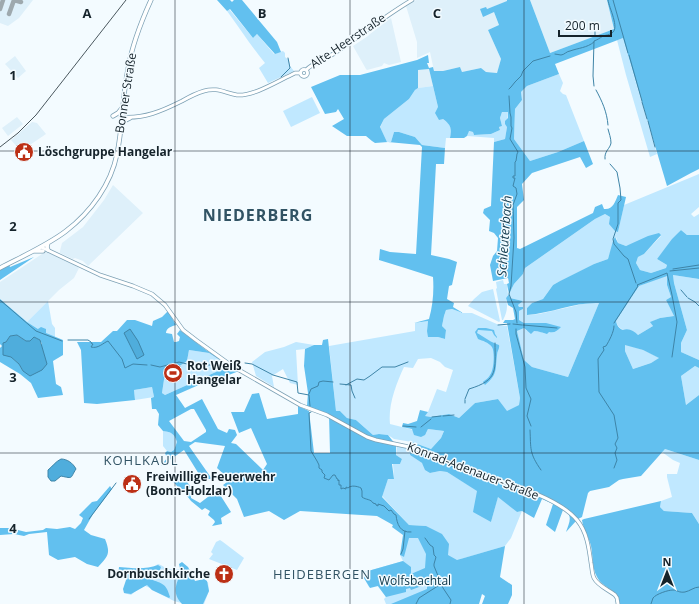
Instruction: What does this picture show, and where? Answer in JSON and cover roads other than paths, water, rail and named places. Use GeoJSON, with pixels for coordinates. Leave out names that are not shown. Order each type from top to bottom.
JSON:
{"type":"FeatureCollection","features":[{"type":"Feature","properties":{"kind":"main road","name":"Bonner Straße"},"geometry":{"type":"LineString","coordinates":[[0,268],[48,243],[65,232],[78,221],[94,203],[104,186],[113,164],[119,141],[128,68],[144,16],[151,0]]}},
{"type":"Feature","properties":{"kind":"main road"},"geometry":{"type":"LineString","coordinates":[[113,116],[118,113],[122,107]]}},
{"type":"Feature","properties":{"kind":"main road"},"geometry":{"type":"LineString","coordinates":[[120,128],[124,121],[130,118]]}},
{"type":"Feature","properties":{"kind":"main road"},"geometry":{"type":"LineString","coordinates":[[48,243],[48,250]]}},
{"type":"Feature","properties":{"kind":"main road"},"geometry":{"type":"LineString","coordinates":[[33,251],[43,251]]}},
{"type":"Feature","properties":{"kind":"street","name":"Alte Heerstraße"},"geometry":{"type":"LineString","coordinates":[[121,117],[143,117],[156,113],[205,91],[217,90],[237,95],[251,94],[291,75],[300,73],[302,76],[305,76],[307,73],[306,70],[310,66],[334,53],[398,8],[412,0]]}},
{"type":"Feature","properties":{"kind":"street","name":"Konrad-Adenauer-Straße"},"geometry":{"type":"LineString","coordinates":[[40,247],[100,275],[152,294],[171,312],[180,327],[218,357],[300,405],[327,415],[368,437],[414,448],[473,472],[516,486],[566,510],[578,521],[583,530],[587,541],[594,578],[598,583],[615,595],[618,603]]}},
{"type":"Feature","properties":{"kind":"street"},"geometry":{"type":"LineString","coordinates":[[40,247],[43,251]]}},
{"type":"Feature","properties":{"kind":"street","name":"Konrad-Adenauer-Straße"},"geometry":{"type":"LineString","coordinates":[[43,251],[56,254]]}},
{"type":"Feature","properties":{"kind":"waterway"},"geometry":{"type":"LineString","coordinates":[[594,86],[594,41],[603,36],[609,35],[615,27],[615,22],[608,0]]}},
{"type":"Feature","properties":{"kind":"waterway"},"geometry":{"type":"LineString","coordinates":[[613,0],[628,53]]}},
{"type":"Feature","properties":{"kind":"waterway"},"geometry":{"type":"LineString","coordinates":[[595,26],[595,36]]}},
{"type":"Feature","properties":{"kind":"waterway","name":"Schleuterbach"},"geometry":{"type":"LineString","coordinates":[[555,54],[562,55],[569,51],[588,46],[594,42]]}},
{"type":"Feature","properties":{"kind":"waterway"},"geometry":{"type":"LineString","coordinates":[[629,55],[642,101]]}},
{"type":"Feature","properties":{"kind":"waterway","name":"Schleuterbach"},"geometry":{"type":"LineString","coordinates":[[509,89],[533,61],[550,56]]}},
{"type":"Feature","properties":{"kind":"waterway"},"geometry":{"type":"LineString","coordinates":[[281,77],[290,68],[288,58]]}},
{"type":"Feature","properties":{"kind":"waterway"},"geometry":{"type":"LineString","coordinates":[[596,90],[604,107],[608,125]]}},
{"type":"Feature","properties":{"kind":"waterway","name":"Schleuterbach"},"geometry":{"type":"LineString","coordinates":[[509,96],[512,128],[510,139],[518,152],[515,162],[515,176],[513,176],[513,178],[515,178],[513,186],[516,188],[517,194],[513,205],[514,238],[511,286],[509,294],[516,312],[517,323]]}},
{"type":"Feature","properties":{"kind":"waterway"},"geometry":{"type":"LineString","coordinates":[[642,102],[647,119]]}},
{"type":"Feature","properties":{"kind":"waterway"},"geometry":{"type":"LineString","coordinates":[[648,121],[655,147]]}},
{"type":"Feature","properties":{"kind":"waterway"},"geometry":{"type":"LineString","coordinates":[[605,159],[605,154],[611,143],[608,129]]}},
{"type":"Feature","properties":{"kind":"waterway"},"geometry":{"type":"LineString","coordinates":[[610,164],[617,172],[621,200],[618,203],[618,224],[613,239],[614,244],[628,259],[636,283]]}},
{"type":"Feature","properties":{"kind":"waterway"},"geometry":{"type":"LineString","coordinates":[[673,269],[699,265]]}},
{"type":"Feature","properties":{"kind":"waterway"},"geometry":{"type":"LineString","coordinates":[[670,271],[699,268]]}},
{"type":"Feature","properties":{"kind":"waterway"},"geometry":{"type":"LineString","coordinates":[[614,323],[638,286],[637,285],[667,273],[677,322],[672,357]]}},
{"type":"Feature","properties":{"kind":"waterway"},"geometry":{"type":"LineString","coordinates":[[681,290],[687,297]]}},
{"type":"Feature","properties":{"kind":"waterway"},"geometry":{"type":"LineString","coordinates":[[688,298],[699,306]]}},
{"type":"Feature","properties":{"kind":"waterway"},"geometry":{"type":"LineString","coordinates":[[0,300],[36,331],[62,341]]}},
{"type":"Feature","properties":{"kind":"waterway"},"geometry":{"type":"LineString","coordinates":[[498,325],[510,324]]}},
{"type":"Feature","properties":{"kind":"waterway","name":"Schleuterbach"},"geometry":{"type":"LineString","coordinates":[[513,324],[522,325]]}},
{"type":"Feature","properties":{"kind":"waterway"},"geometry":{"type":"LineString","coordinates":[[523,325],[557,328]]}},
{"type":"Feature","properties":{"kind":"waterway"},"geometry":{"type":"LineString","coordinates":[[614,326],[610,339],[606,346],[603,347],[604,350],[598,359],[599,392],[614,415],[618,438],[615,444],[617,448],[615,453],[617,460],[614,468]]}},
{"type":"Feature","properties":{"kind":"waterway","name":"Schleuterbach"},"geometry":{"type":"LineString","coordinates":[[516,329],[525,367],[526,388],[531,399],[527,416],[531,426]]}},
{"type":"Feature","properties":{"kind":"waterway"},"geometry":{"type":"LineString","coordinates":[[68,340],[88,340],[93,344],[91,347],[98,347],[108,341],[122,359],[125,368],[133,364],[147,365]]}},
{"type":"Feature","properties":{"kind":"waterway"},"geometry":{"type":"LineString","coordinates":[[465,399],[469,389],[486,382],[493,373],[495,367],[495,343]]}},
{"type":"Feature","properties":{"kind":"waterway"},"geometry":{"type":"LineString","coordinates":[[151,365],[160,367],[179,362],[191,365],[222,365]]}},
{"type":"Feature","properties":{"kind":"waterway"},"geometry":{"type":"LineString","coordinates":[[346,385],[357,379],[364,380],[382,367],[395,367],[408,362]]}},
{"type":"Feature","properties":{"kind":"waterway"},"geometry":{"type":"LineString","coordinates":[[245,363],[252,364],[273,375],[297,382],[298,393],[309,395],[310,406]]}},
{"type":"Feature","properties":{"kind":"waterway"},"geometry":{"type":"LineString","coordinates":[[309,394],[311,389],[318,386],[319,382],[333,382]]}},
{"type":"Feature","properties":{"kind":"waterway"},"geometry":{"type":"LineString","coordinates":[[340,384],[351,385],[355,398]]}},
{"type":"Feature","properties":{"kind":"waterway"},"geometry":{"type":"LineString","coordinates":[[311,412],[309,413],[311,451],[319,465],[319,468],[325,475],[324,478],[329,480],[333,475],[335,475],[338,481],[339,480],[341,489],[346,489],[346,487],[348,488],[352,486],[361,488],[362,497],[378,506],[378,504],[384,506],[389,511],[391,510],[396,515],[398,525],[404,531],[411,532]]}},
{"type":"Feature","properties":{"kind":"waterway"},"geometry":{"type":"LineString","coordinates":[[443,416],[454,415]]}},
{"type":"Feature","properties":{"kind":"waterway"},"geometry":{"type":"LineString","coordinates":[[432,417],[441,416]]}},
{"type":"Feature","properties":{"kind":"waterway"},"geometry":{"type":"LineString","coordinates":[[421,427],[431,419]]}},
{"type":"Feature","properties":{"kind":"waterway"},"geometry":{"type":"LineString","coordinates":[[403,426],[416,427]]}},
{"type":"Feature","properties":{"kind":"waterway","name":"Schleuterbach"},"geometry":{"type":"LineString","coordinates":[[530,430],[533,455],[541,470]]}},
{"type":"Feature","properties":{"kind":"waterway"},"geometry":{"type":"LineString","coordinates":[[89,519],[116,483]]}},
{"type":"Feature","properties":{"kind":"waterway"},"geometry":{"type":"LineString","coordinates":[[401,554],[405,531]]}},
{"type":"Feature","properties":{"kind":"waterway"},"geometry":{"type":"LineString","coordinates":[[425,538],[433,547],[434,555],[436,557],[434,566],[443,588],[451,600],[450,604]]}},
{"type":"Feature","properties":{"kind":"waterway"},"geometry":{"type":"LineString","coordinates":[[416,604],[419,598],[441,584]]}},
{"type":"Feature","properties":{"kind":"waterway"},"geometry":{"type":"LineString","coordinates":[[651,604],[653,598],[662,592],[673,590],[685,592],[699,587]]}},
{"type":"Feature","properties":{"kind":"tram line"},"geometry":{"type":"LineString","coordinates":[[0,147],[18,133],[36,115],[126,0]]}},
{"type":"Feature","properties":{"kind":"place","name":"Löschgruppe Hangelar"},"geometry":{"type":"Point","coordinates":[24,152]}},
{"type":"Feature","properties":{"kind":"place","name":"Rot Weiß Hangelar"},"geometry":{"type":"Point","coordinates":[173,373]}},
{"type":"Feature","properties":{"kind":"place","name":"Freiwillige Feuerwehr (Bonn-Holzlar)"},"geometry":{"type":"Point","coordinates":[132,484]}},
{"type":"Feature","properties":{"kind":"place","name":"Dornbuschkirche"},"geometry":{"type":"Point","coordinates":[224,574]}},
{"type":"Feature","properties":{"kind":"district","name":"NIEDERBERG"},"geometry":{"type":"Point","coordinates":[258,215]}},
{"type":"Feature","properties":{"kind":"district","name":"KOHLKAUL"},"geometry":{"type":"Point","coordinates":[141,460]}},
{"type":"Feature","properties":{"kind":"district","name":"HEIDEBERGEN"},"geometry":{"type":"Point","coordinates":[322,574]}},
{"type":"Feature","properties":{"kind":"park label","name":"Wolfsbachtal"},"geometry":{"type":"Point","coordinates":[415,581]}}]}
